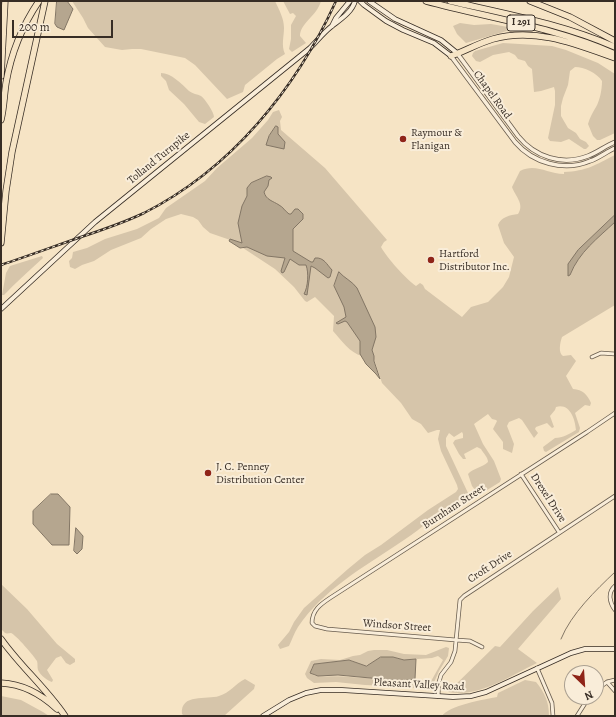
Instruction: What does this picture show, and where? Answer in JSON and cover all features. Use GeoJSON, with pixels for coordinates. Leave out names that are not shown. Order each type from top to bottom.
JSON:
{"type":"FeatureCollection","features":[{"type":"Feature","properties":{"kind":"highway"},"geometry":{"type":"LineString","coordinates":[[1,76],[5,1]]}},
{"type":"Feature","properties":{"kind":"highway"},"geometry":{"type":"LineString","coordinates":[[1,120],[10,66],[19,37],[25,24],[40,1]]}},
{"type":"Feature","properties":{"kind":"highway"},"geometry":{"type":"LineString","coordinates":[[1,243],[10,160],[45,1]]}},
{"type":"Feature","properties":{"kind":"highway","name":"I 291"},"geometry":{"type":"LineString","coordinates":[[426,1],[547,30],[583,41],[615,54]]}},
{"type":"Feature","properties":{"kind":"highway","name":"I 291"},"geometry":{"type":"LineString","coordinates":[[450,1],[550,24],[588,36],[615,47]]}},
{"type":"Feature","properties":{"kind":"highway"},"geometry":{"type":"LineString","coordinates":[[530,1],[570,17],[615,42]]}},
{"type":"Feature","properties":{"kind":"highway"},"geometry":{"type":"LineString","coordinates":[[451,56],[494,39],[509,35],[527,35],[559,40],[615,58]]}},
{"type":"Feature","properties":{"kind":"highway"},"geometry":{"type":"LineString","coordinates":[[1,639],[19,662],[56,702],[65,716]]}},
{"type":"Feature","properties":{"kind":"highway"},"geometry":{"type":"LineString","coordinates":[[1,683],[20,686],[33,691],[65,716]]}},
{"type":"Feature","properties":{"kind":"main road","name":"Tolland Turnpike"},"geometry":{"type":"LineString","coordinates":[[332,26],[336,18],[350,1]]}},
{"type":"Feature","properties":{"kind":"main road","name":"Tolland Turnpike"},"geometry":{"type":"LineString","coordinates":[[2,308],[100,219],[301,55],[332,26],[340,21],[353,6],[355,1]]}},
{"type":"Feature","properties":{"kind":"main road","name":"Chapel Road"},"geometry":{"type":"LineString","coordinates":[[360,1],[386,21],[434,43],[451,56]]}},
{"type":"Feature","properties":{"kind":"main road","name":"Chapel Road"},"geometry":{"type":"LineString","coordinates":[[369,1],[390,16],[441,40],[457,54]]}},
{"type":"Feature","properties":{"kind":"main road","name":"Pleasant Valley Road"},"geometry":{"type":"LineString","coordinates":[[265,715],[292,698],[321,690],[459,697],[481,694],[565,655],[578,651],[615,649]]}},
{"type":"Feature","properties":{"kind":"street"},"geometry":{"type":"LineString","coordinates":[[386,21],[390,16]]}},
{"type":"Feature","properties":{"kind":"street","name":"Chapel Road"},"geometry":{"type":"LineString","coordinates":[[457,54],[518,136],[527,146],[538,153],[551,158],[572,160],[588,156],[615,142]]}},
{"type":"Feature","properties":{"kind":"street","name":"Chapel Road"},"geometry":{"type":"LineString","coordinates":[[451,56],[513,140],[524,152],[536,159],[548,164],[562,166],[586,163],[615,148]]}},
{"type":"Feature","properties":{"kind":"street"},"geometry":{"type":"LineString","coordinates":[[487,104],[492,101]]}},
{"type":"Feature","properties":{"kind":"street"},"geometry":{"type":"LineString","coordinates":[[513,140],[518,136]]}},
{"type":"Feature","properties":{"kind":"street"},"geometry":{"type":"LineString","coordinates":[[592,357],[601,353],[615,354]]}},
{"type":"Feature","properties":{"kind":"street","name":"Burnham Street"},"geometry":{"type":"LineString","coordinates":[[312,623],[314,613],[318,607],[330,598],[615,413]]}},
{"type":"Feature","properties":{"kind":"street","name":"Drexel Drive"},"geometry":{"type":"LineString","coordinates":[[521,474],[559,532]]}},
{"type":"Feature","properties":{"kind":"street","name":"Croft Drive"},"geometry":{"type":"LineString","coordinates":[[438,696],[441,675],[454,657],[460,600],[559,532],[615,496]]}},
{"type":"Feature","properties":{"kind":"street"},"geometry":{"type":"LineString","coordinates":[[615,586],[612,588],[610,598],[615,610]]}},
{"type":"Feature","properties":{"kind":"street","name":"Windsor Street"},"geometry":{"type":"LineString","coordinates":[[312,623],[315,626],[327,629],[470,641],[482,647]]}},
{"type":"Feature","properties":{"kind":"street"},"geometry":{"type":"LineString","coordinates":[[537,668],[552,703],[553,716]]}},
{"type":"Feature","properties":{"kind":"street"},"geometry":{"type":"LineString","coordinates":[[604,684],[615,680]]}},
{"type":"Feature","properties":{"kind":"street"},"geometry":{"type":"LineString","coordinates":[[607,682],[615,691]]}},
{"type":"Feature","properties":{"kind":"street"},"geometry":{"type":"LineString","coordinates":[[577,716],[584,705]]}},
{"type":"Feature","properties":{"kind":"shaded area"},"geometry":{"type":"Polygon","coordinates":[[[57,1],[67,1],[73,9],[64,30],[57,27],[55,24],[57,1]]]}},
{"type":"Feature","properties":{"kind":"shaded area"},"geometry":{"type":"Polygon","coordinates":[[[72,1],[275,1],[283,21],[283,44],[285,54],[245,85],[243,92],[227,99],[195,65],[185,58],[141,49],[122,50],[105,47],[88,28],[72,1]]]}},
{"type":"Feature","properties":{"kind":"shaded area"},"geometry":{"type":"Polygon","coordinates":[[[283,1],[321,1],[316,11],[301,31],[300,36],[306,43],[292,52],[289,49],[291,25],[296,16],[293,13],[290,14],[283,1]]]}},
{"type":"Feature","properties":{"kind":"shaded area"},"geometry":{"type":"Polygon","coordinates":[[[460,23],[474,25],[491,24],[508,27],[510,30],[466,43],[457,34],[453,26],[460,23]]]}},
{"type":"Feature","properties":{"kind":"shaded area"},"geometry":{"type":"Polygon","coordinates":[[[503,43],[552,46],[598,63],[615,74],[615,133],[600,140],[597,140],[593,136],[588,124],[599,101],[602,81],[597,75],[590,71],[575,67],[570,71],[568,85],[561,106],[561,116],[568,128],[576,133],[580,139],[586,142],[589,146],[584,149],[569,139],[561,142],[550,141],[548,138],[555,105],[554,87],[534,92],[532,69],[525,61],[518,59],[515,55],[509,52],[493,55],[480,62],[476,61],[472,56],[475,51],[503,43]]]}},
{"type":"Feature","properties":{"kind":"shaded area"},"geometry":{"type":"Polygon","coordinates":[[[161,73],[169,75],[180,82],[192,93],[201,96],[213,112],[214,117],[205,124],[199,122],[184,104],[169,90],[166,81],[161,76],[161,73]]]}},
{"type":"Feature","properties":{"kind":"shaded area"},"geometry":{"type":"Polygon","coordinates":[[[279,110],[282,117],[280,121],[281,130],[325,168],[387,240],[381,247],[397,268],[416,286],[420,283],[423,285],[425,289],[462,317],[471,307],[488,302],[503,287],[509,277],[514,257],[504,243],[498,225],[504,218],[518,214],[520,210],[519,200],[512,187],[520,171],[536,168],[558,174],[564,174],[564,172],[591,167],[615,155],[615,305],[562,337],[560,345],[561,355],[571,355],[576,361],[566,376],[573,389],[584,393],[591,403],[590,406],[585,405],[575,413],[580,428],[579,432],[546,452],[544,451],[543,447],[555,438],[563,437],[576,430],[571,413],[565,407],[556,407],[550,416],[554,427],[552,428],[547,423],[536,427],[535,429],[538,433],[534,438],[519,418],[509,422],[507,426],[514,444],[512,453],[503,449],[503,442],[493,429],[497,421],[492,419],[488,414],[474,424],[483,444],[494,461],[501,479],[500,482],[479,495],[472,486],[468,474],[472,470],[486,464],[488,462],[487,458],[481,449],[477,447],[464,454],[466,459],[463,459],[453,443],[455,440],[463,438],[462,432],[454,437],[449,433],[446,438],[446,446],[471,497],[470,499],[445,509],[411,535],[357,571],[331,591],[308,614],[297,629],[289,646],[280,649],[278,645],[289,632],[304,608],[365,555],[456,492],[458,489],[457,485],[441,451],[438,439],[440,430],[428,433],[421,424],[412,419],[401,403],[382,383],[374,359],[360,343],[362,356],[346,346],[333,331],[334,316],[315,297],[307,302],[305,301],[294,287],[275,269],[236,242],[210,233],[198,220],[193,217],[181,214],[166,219],[141,238],[111,250],[94,261],[75,269],[70,267],[69,261],[72,258],[73,252],[87,248],[105,239],[137,229],[159,218],[166,208],[205,181],[217,168],[252,138],[273,112],[279,110]]]}},
{"type":"Feature","properties":{"kind":"shaded area"},"geometry":{"type":"Polygon","coordinates":[[[276,126],[278,127],[278,134],[285,142],[284,149],[266,145],[269,136],[276,126]]]}},
{"type":"Feature","properties":{"kind":"shaded area"},"geometry":{"type":"Polygon","coordinates":[[[267,176],[272,178],[269,180],[268,186],[264,192],[266,197],[289,214],[291,214],[295,209],[298,209],[303,214],[303,219],[293,229],[293,251],[311,262],[313,262],[315,258],[321,259],[332,270],[330,277],[328,278],[311,266],[307,295],[304,294],[308,280],[306,265],[299,265],[290,259],[284,272],[282,273],[281,271],[285,258],[267,256],[247,247],[240,248],[229,241],[230,239],[242,243],[238,223],[242,206],[247,196],[247,188],[251,183],[267,176]]]}},
{"type":"Feature","properties":{"kind":"shaded area"},"geometry":{"type":"Polygon","coordinates":[[[615,215],[615,222],[584,252],[568,276],[568,264],[578,250],[615,215]]]}},
{"type":"Feature","properties":{"kind":"shaded area"},"geometry":{"type":"Polygon","coordinates":[[[42,256],[43,258],[4,295],[2,295],[6,273],[10,266],[42,256]]]}},
{"type":"Feature","properties":{"kind":"shaded area"},"geometry":{"type":"Polygon","coordinates":[[[339,272],[357,288],[375,327],[376,337],[372,350],[380,379],[366,364],[360,354],[360,341],[347,322],[336,323],[346,317],[344,307],[334,286],[339,272]]]}},
{"type":"Feature","properties":{"kind":"shaded area"},"geometry":{"type":"Polygon","coordinates":[[[51,494],[58,494],[70,507],[69,545],[52,545],[33,524],[33,511],[51,494]]]}},
{"type":"Feature","properties":{"kind":"shaded area"},"geometry":{"type":"Polygon","coordinates":[[[76,528],[83,536],[82,549],[77,554],[74,551],[76,528]]]}},
{"type":"Feature","properties":{"kind":"shaded area"},"geometry":{"type":"Polygon","coordinates":[[[1,584],[27,609],[57,644],[75,659],[75,662],[70,665],[66,663],[61,656],[56,658],[47,670],[53,680],[52,682],[41,674],[38,670],[37,661],[21,641],[11,633],[5,633],[1,629],[1,584]]]}},
{"type":"Feature","properties":{"kind":"shaded area"},"geometry":{"type":"Polygon","coordinates":[[[558,587],[561,599],[518,649],[537,663],[483,689],[460,693],[448,692],[495,646],[500,647],[533,611],[558,587]]]}},
{"type":"Feature","properties":{"kind":"shaded area"},"geometry":{"type":"Polygon","coordinates":[[[446,647],[449,648],[448,656],[432,687],[430,686],[430,683],[443,660],[438,656],[432,658],[404,660],[393,657],[382,657],[365,666],[350,660],[316,664],[311,669],[313,675],[317,676],[344,676],[422,681],[420,687],[416,689],[411,687],[336,682],[314,683],[307,678],[305,674],[311,661],[321,659],[340,660],[374,650],[387,650],[404,654],[426,655],[446,647]]]}},
{"type":"Feature","properties":{"kind":"shaded area"},"geometry":{"type":"Polygon","coordinates":[[[381,657],[393,657],[404,660],[416,659],[415,679],[403,681],[338,675],[318,676],[310,673],[314,664],[349,660],[366,666],[381,657]]]}},
{"type":"Feature","properties":{"kind":"shaded area"},"geometry":{"type":"Polygon","coordinates":[[[245,679],[255,685],[254,689],[224,716],[184,716],[182,714],[185,703],[190,700],[223,695],[245,679]]]}},
{"type":"Feature","properties":{"kind":"shaded area"},"geometry":{"type":"Polygon","coordinates":[[[525,680],[536,682],[542,690],[546,698],[549,716],[442,716],[451,709],[459,706],[497,697],[498,693],[525,680]]]}},
{"type":"Feature","properties":{"kind":"shaded area"},"geometry":{"type":"Polygon","coordinates":[[[1,696],[21,700],[49,716],[1,716],[1,696]]]}},
{"type":"Feature","properties":{"kind":"waterway"},"geometry":{"type":"LineString","coordinates":[[561,639],[577,612],[615,572]]}},
{"type":"Feature","properties":{"kind":"railway"},"geometry":{"type":"LineString","coordinates":[[1,265],[136,217],[176,195],[205,174],[258,124],[281,95],[320,34],[336,1]]}},
{"type":"Feature","properties":{"kind":"place","name":"Raymour & Flanigan"},"geometry":{"type":"Point","coordinates":[403,139]}},
{"type":"Feature","properties":{"kind":"place","name":"Hartford Distributor Inc."},"geometry":{"type":"Point","coordinates":[431,260]}},
{"type":"Feature","properties":{"kind":"place","name":"J. C. Penney Distribution Center"},"geometry":{"type":"Point","coordinates":[208,473]}}]}
